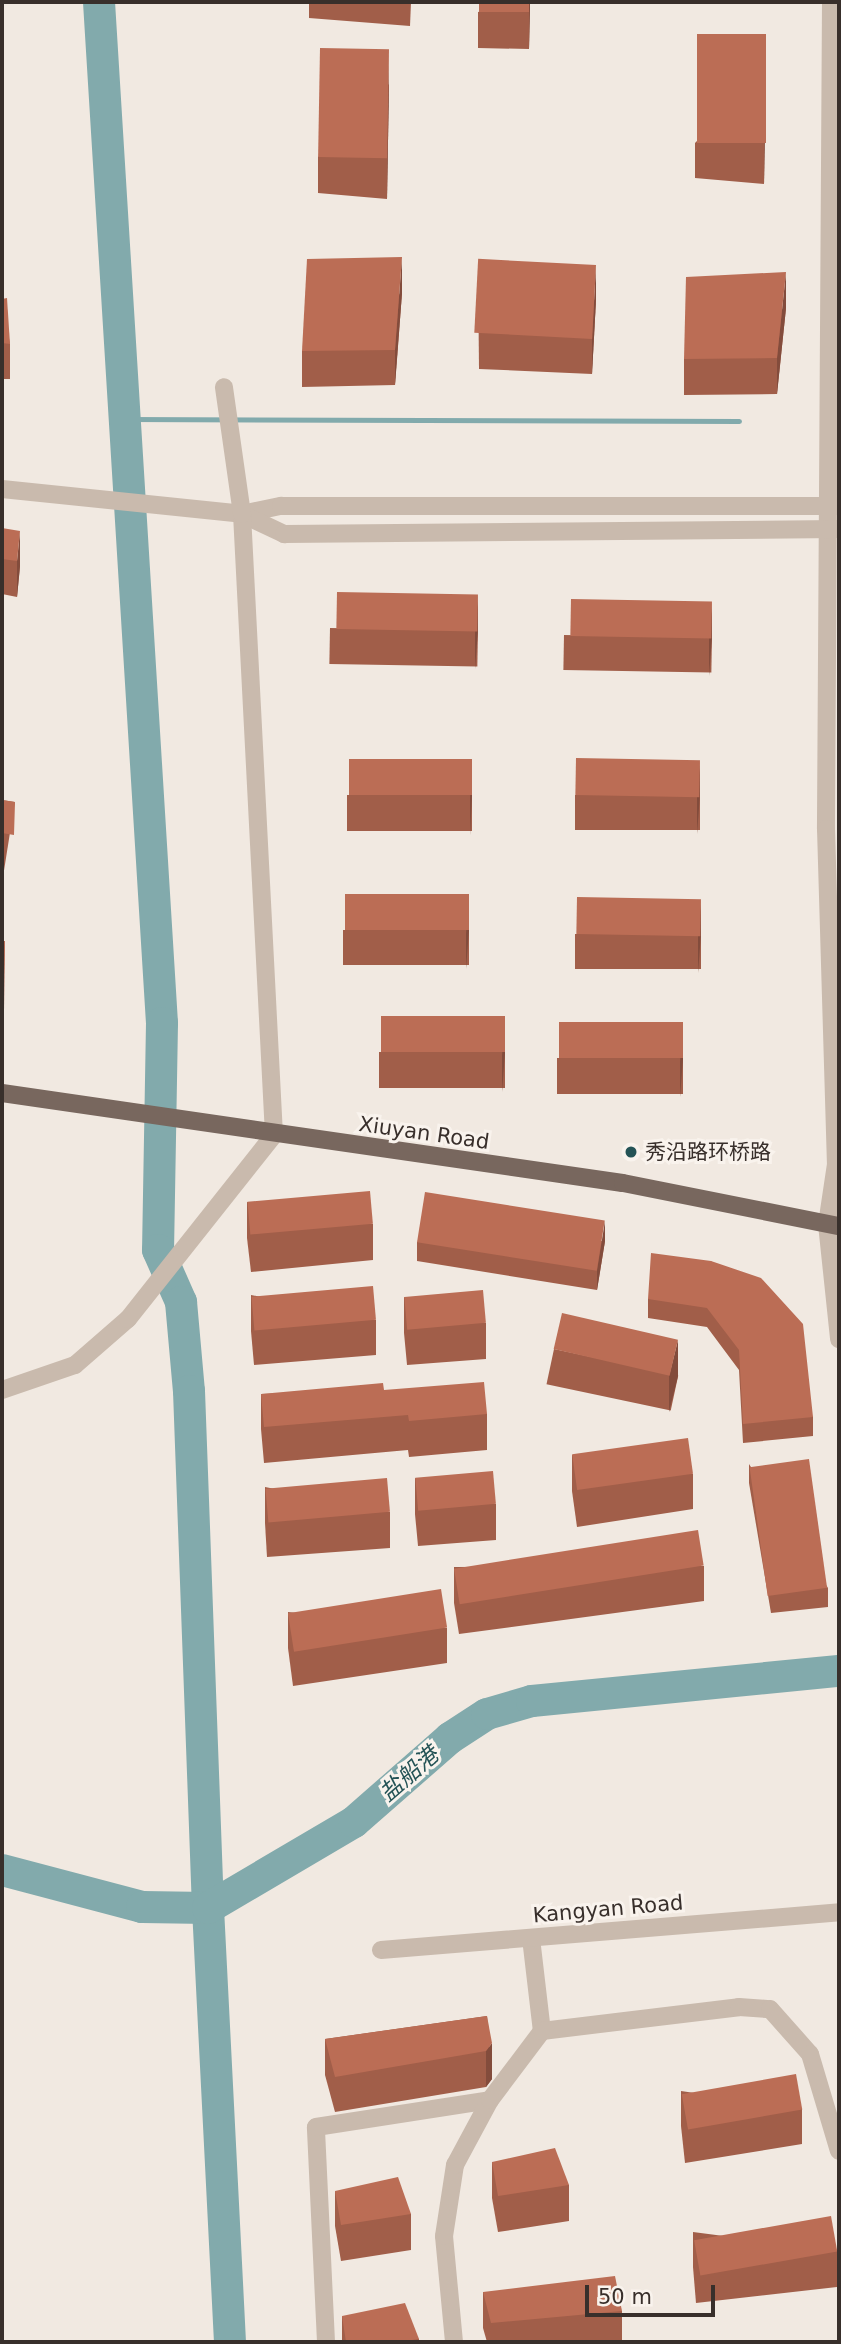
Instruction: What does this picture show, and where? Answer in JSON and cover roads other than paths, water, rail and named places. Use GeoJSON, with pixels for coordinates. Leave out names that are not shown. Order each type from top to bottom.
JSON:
{"type":"FeatureCollection","features":[{"type":"Feature","properties":{"kind":"main road","name":"Xiuyan Road"},"geometry":{"type":"LineString","coordinates":[[2,1093],[274,1135],[623,1183],[833,1225]]}},
{"type":"Feature","properties":{"kind":"street"},"geometry":{"type":"LineString","coordinates":[[831,2],[835,506],[833,829],[836,1164],[833,1225],[839,1339]]}},
{"type":"Feature","properties":{"kind":"street"},"geometry":{"type":"LineString","coordinates":[[2,1390],[75,1365],[128,1319],[274,1135],[242,514],[224,387]]}},
{"type":"Feature","properties":{"kind":"street"},"geometry":{"type":"LineString","coordinates":[[2,489],[242,514],[281,506],[835,506]]}},
{"type":"Feature","properties":{"kind":"street"},"geometry":{"type":"LineString","coordinates":[[242,514],[284,534],[835,529]]}},
{"type":"Feature","properties":{"kind":"street","name":"Kangyan Road"},"geometry":{"type":"LineString","coordinates":[[381,1951],[839,1912]]}},
{"type":"Feature","properties":{"kind":"street"},"geometry":{"type":"LineString","coordinates":[[531,1938],[537,2017],[542,2031]]}},
{"type":"Feature","properties":{"kind":"street"},"geometry":{"type":"LineString","coordinates":[[454,2342],[444,2236],[455,2165],[490,2100],[542,2031],[738,2007],[769,2009],[810,2054],[839,2151]]}},
{"type":"Feature","properties":{"kind":"street"},"geometry":{"type":"LineString","coordinates":[[326,2342],[316,2127],[490,2100]]}},
{"type":"Feature","properties":{"kind":"waterway"},"geometry":{"type":"LineString","coordinates":[[99,2],[162,1023],[158,1250],[181,1302],[189,1391],[208,1908],[230,2342]]}},
{"type":"Feature","properties":{"kind":"waterway"},"geometry":{"type":"LineString","coordinates":[[126,419],[739,421]]}},
{"type":"Feature","properties":{"kind":"waterway","name":"盐船港"},"geometry":{"type":"LineString","coordinates":[[2,1870],[142,1907],[208,1908],[354,1822],[450,1738],[487,1714],[532,1701],[839,1671]]}},
{"type":"Feature","properties":{"kind":"place","name":"秀沿路环桥路"},"geometry":{"type":"Point","coordinates":[631,1152]}}]}
